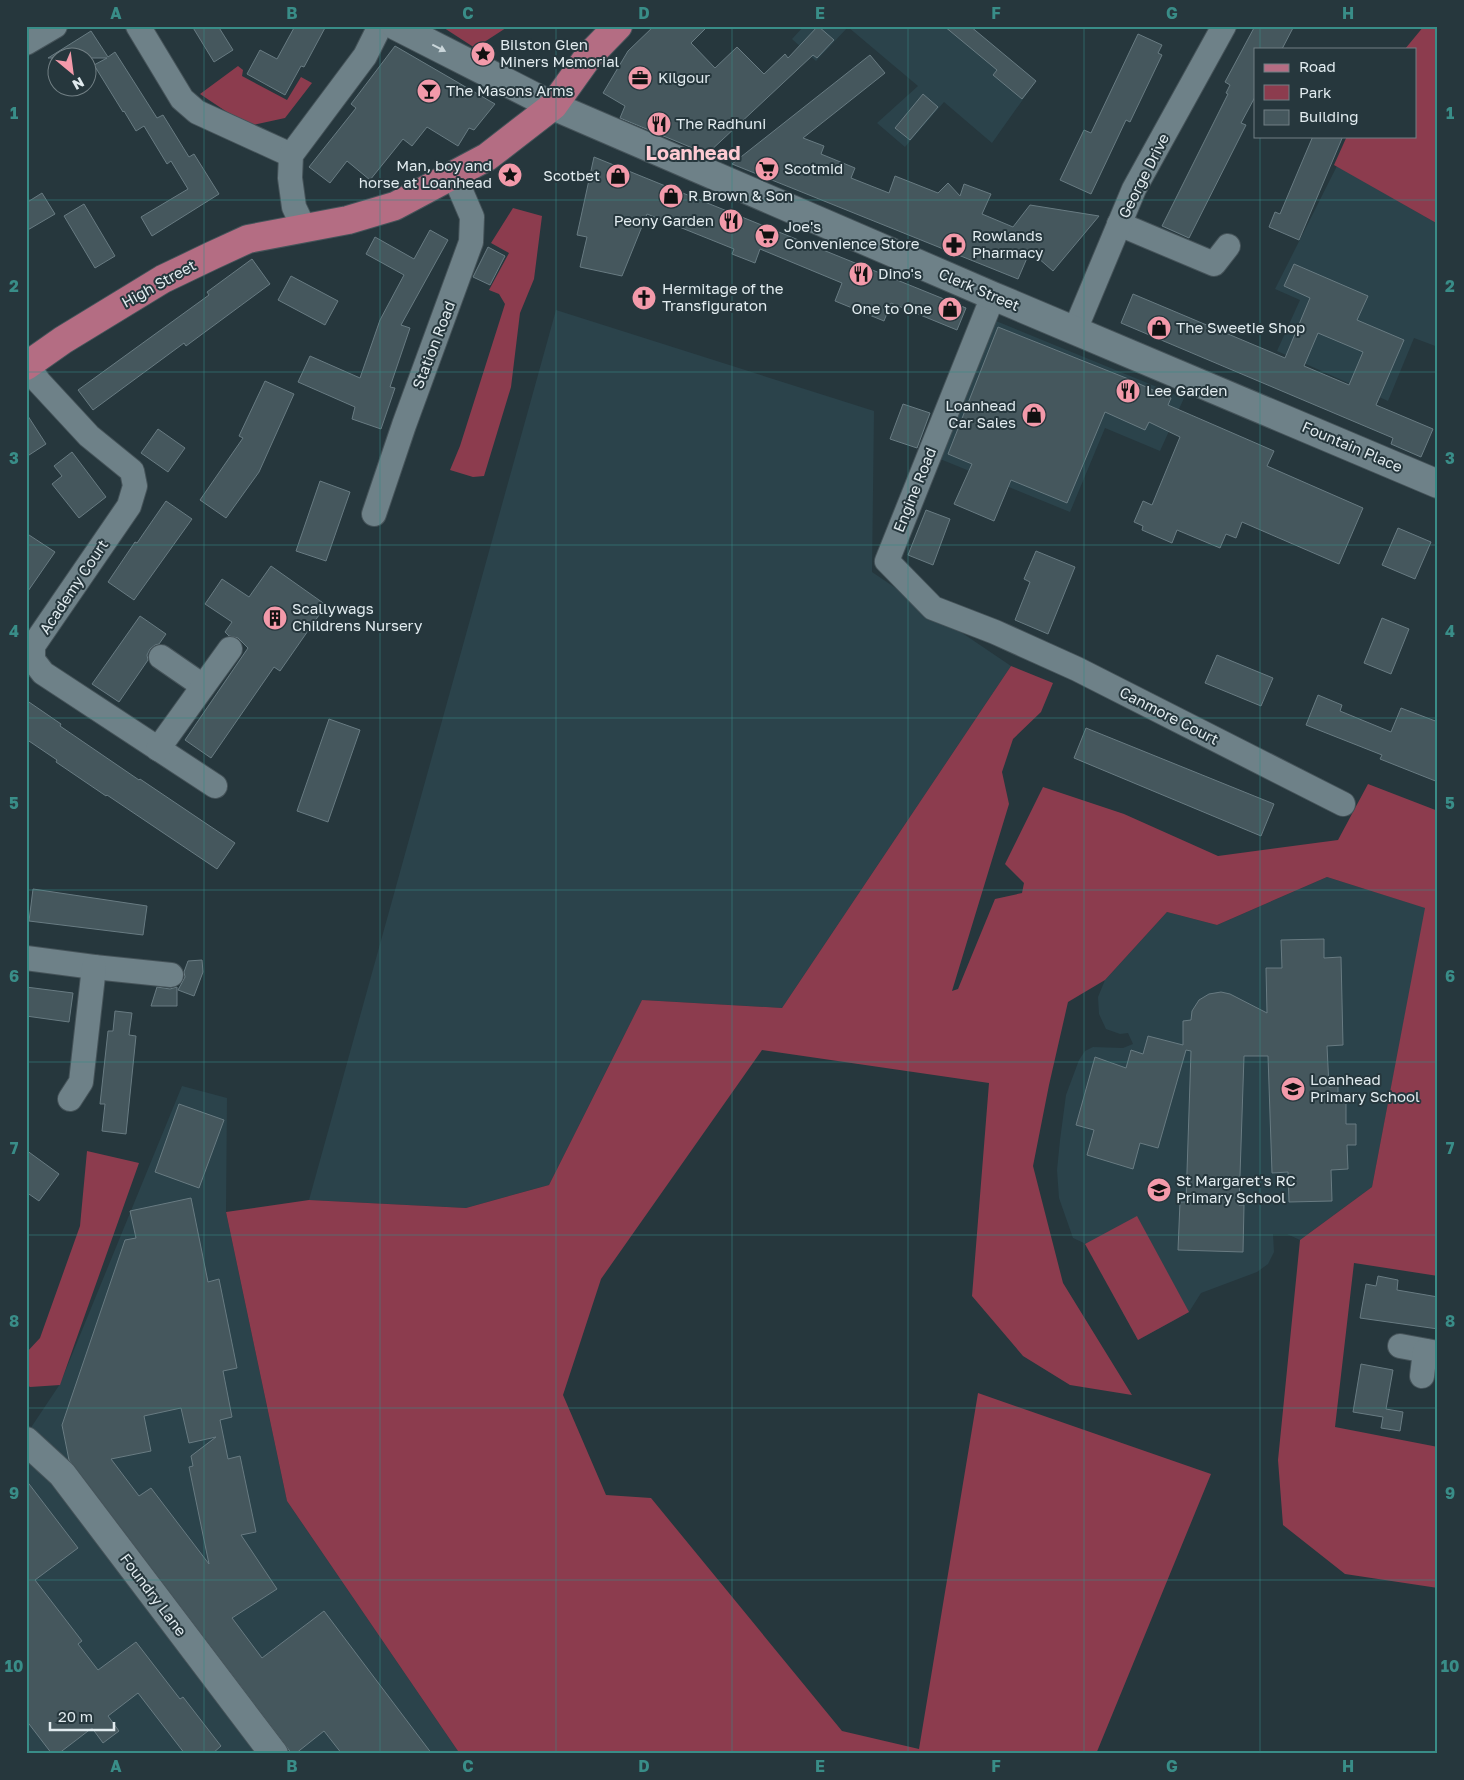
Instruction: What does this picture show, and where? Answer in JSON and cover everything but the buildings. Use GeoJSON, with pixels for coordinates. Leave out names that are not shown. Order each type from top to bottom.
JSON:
{"type":"FeatureCollection","features":[{"type":"Feature","properties":{"kind":"main road","name":"Clerk Street"},"geometry":{"type":"LineString","coordinates":[[396,26],[553,106],[992,296],[1266,410]]}},
{"type":"Feature","properties":{"kind":"main road","name":"High Street"},"geometry":{"type":"LineString","coordinates":[[27,365],[63,340],[171,275],[248,239],[348,220],[395,206],[488,157],[553,106],[588,57],[618,26]]}},
{"type":"Feature","properties":{"kind":"main road","name":"Fountain Place"},"geometry":{"type":"LineString","coordinates":[[1266,410],[1438,484]]}},
{"type":"Feature","properties":{"kind":"main road","name":"Foundry Lane"},"geometry":{"type":"LineString","coordinates":[[26,1441],[62,1474],[274,1754]]}},
{"type":"Feature","properties":{"kind":"street"},"geometry":{"type":"LineString","coordinates":[[26,44],[55,26]]}},
{"type":"Feature","properties":{"kind":"street"},"geometry":{"type":"LineString","coordinates":[[138,26],[182,99],[197,112],[291,155]]}},
{"type":"Feature","properties":{"kind":"street"},"geometry":{"type":"LineString","coordinates":[[304,228],[294,208],[290,178],[291,155],[365,56],[380,26]]}},
{"type":"Feature","properties":{"kind":"street","name":"George Drive"},"geometry":{"type":"LineString","coordinates":[[1075,330],[1134,189],[1224,26]]}},
{"type":"Feature","properties":{"kind":"street","name":"Station Road"},"geometry":{"type":"LineString","coordinates":[[374,514],[404,425],[471,242],[472,217],[454,175]]}},
{"type":"Feature","properties":{"kind":"street"},"geometry":{"type":"LineString","coordinates":[[1119,224],[1214,264],[1228,246]]}},
{"type":"Feature","properties":{"kind":"street","name":"Engine Road"},"geometry":{"type":"LineString","coordinates":[[992,296],[887,561],[933,608],[994,632]]}},
{"type":"Feature","properties":{"kind":"street","name":"Academy Court"},"geometry":{"type":"LineString","coordinates":[[27,365],[39,382],[89,436],[132,471],[135,486],[129,506],[33,646],[33,660],[43,673],[215,786]]}},
{"type":"Feature","properties":{"kind":"street","name":"Canmore Court"},"geometry":{"type":"LineString","coordinates":[[994,632],[1085,674],[1342,804]]}},
{"type":"Feature","properties":{"kind":"street"},"geometry":{"type":"LineString","coordinates":[[158,749],[230,649]]}},
{"type":"Feature","properties":{"kind":"street"},"geometry":{"type":"LineString","coordinates":[[161,657],[203,686]]}},
{"type":"Feature","properties":{"kind":"street"},"geometry":{"type":"LineString","coordinates":[[26,958],[171,974]]}},
{"type":"Feature","properties":{"kind":"street"},"geometry":{"type":"LineString","coordinates":[[70,1099],[81,1082],[94,967]]}},
{"type":"Feature","properties":{"kind":"street"},"geometry":{"type":"LineString","coordinates":[[1400,1346],[1431,1352],[1422,1376]]}},
{"type":"Feature","properties":{"kind":"shaded area"},"geometry":{"type":"Polygon","coordinates":[[[804,26],[970,26],[1036,81],[992,143],[944,102],[905,147],[877,123],[918,86],[848,27],[816,61],[792,39],[804,26]]]}},
{"type":"Feature","properties":{"kind":"shaded area"},"geometry":{"type":"Polygon","coordinates":[[[1337,166],[1438,224],[1438,347],[1414,338],[1388,401],[1277,351],[1300,300],[1275,289],[1337,166]]]}},
{"type":"Feature","properties":{"kind":"shaded area"},"geometry":{"type":"Polygon","coordinates":[[[556,310],[874,411],[872,572],[1011,666],[782,1008],[642,1000],[549,1185],[466,1208],[309,1200],[556,310]]]}},
{"type":"Feature","properties":{"kind":"shaded area","name":"Loanhead Car Sales"},"geometry":{"type":"Polygon","coordinates":[[[996,321],[1184,398],[1160,451],[1105,428],[1070,512],[940,459],[996,321]]]}},
{"type":"Feature","properties":{"kind":"shaded area","name":"Loanhead Primary School"},"geometry":{"type":"Polygon","coordinates":[[[1327,877],[1426,908],[1372,1187],[1300,1240],[1287,1234],[1273,1234],[1274,1252],[1268,1264],[1257,1272],[1201,1293],[1189,1312],[1138,1340],[1086,1244],[1073,1238],[1059,1198],[1057,1170],[1066,1095],[1079,1060],[1085,1051],[1093,1047],[1123,1048],[1133,1044],[1128,1033],[1120,1034],[1106,1029],[1099,1014],[1098,997],[1105,980],[1167,912],[1217,925],[1327,877]]]}},
{"type":"Feature","properties":{"kind":"shaded area"},"geometry":{"type":"Polygon","coordinates":[[[182,1086],[227,1098],[226,1212],[287,1501],[460,1754],[26,1754],[26,1435],[60,1384],[182,1086]]]}},
{"type":"Feature","properties":{"kind":"green space"},"geometry":{"type":"Polygon","coordinates":[[[441,26],[509,26],[475,48],[441,26]]]}},
{"type":"Feature","properties":{"kind":"green space"},"geometry":{"type":"Polygon","coordinates":[[[1424,26],[1438,26],[1438,224],[1334,165],[1346,138],[1416,138],[1416,48],[1406,48],[1424,26]]]}},
{"type":"Feature","properties":{"kind":"green space"},"geometry":{"type":"Polygon","coordinates":[[[238,66],[243,70],[242,76],[287,100],[301,77],[312,83],[285,118],[248,126],[200,94],[238,66]]]}},
{"type":"Feature","properties":{"kind":"green space"},"geometry":{"type":"Polygon","coordinates":[[[513,208],[542,216],[534,279],[520,313],[511,387],[484,476],[473,477],[450,470],[460,446],[505,304],[499,294],[489,290],[509,253],[491,243],[513,208]]]}},
{"type":"Feature","properties":{"kind":"green space"},"geometry":{"type":"Polygon","coordinates":[[[1011,666],[1053,683],[1041,712],[1013,739],[1002,772],[1009,804],[952,991],[958,989],[995,899],[1022,893],[1024,883],[1005,864],[1043,787],[1124,814],[1218,856],[1338,840],[1368,784],[1438,811],[1438,1276],[1354,1263],[1335,1427],[1438,1447],[1438,1588],[1345,1574],[1283,1525],[1278,1460],[1300,1240],[1372,1187],[1425,908],[1327,877],[1217,925],[1167,912],[1105,980],[1068,1002],[1033,1166],[1063,1283],[1132,1395],[1070,1385],[1023,1356],[972,1296],[989,1083],[762,1050],[601,1279],[563,1395],[606,1495],[651,1498],[842,1731],[919,1749],[978,1393],[1211,1474],[1096,1754],[460,1754],[287,1501],[226,1212],[309,1200],[466,1208],[549,1185],[642,1000],[782,1008],[1011,666]]]}},
{"type":"Feature","properties":{"kind":"green space"},"geometry":{"type":"Polygon","coordinates":[[[87,1151],[139,1163],[60,1385],[30,1387],[26,1384],[26,1353],[40,1338],[80,1226],[87,1151]]]}},
{"type":"Feature","properties":{"kind":"green space"},"geometry":{"type":"Polygon","coordinates":[[[1137,1216],[1189,1312],[1138,1340],[1085,1244],[1137,1216]]]}},
{"type":"Feature","properties":{"kind":"place","name":"Bilston Glen Miners Memorial"},"geometry":{"type":"Point","coordinates":[483,54]}},
{"type":"Feature","properties":{"kind":"place","name":"Kilgour"},"geometry":{"type":"Point","coordinates":[640,78]}},
{"type":"Feature","properties":{"kind":"place","name":"The Masons Arms"},"geometry":{"type":"Point","coordinates":[429,91]}},
{"type":"Feature","properties":{"kind":"place","name":"The Radhuni"},"geometry":{"type":"Point","coordinates":[659,124]}},
{"type":"Feature","properties":{"kind":"place","name":"Scotmid"},"geometry":{"type":"Point","coordinates":[767,169]}},
{"type":"Feature","properties":{"kind":"place","name":"Man, boy and horse at Loanhead"},"geometry":{"type":"Point","coordinates":[510,175]}},
{"type":"Feature","properties":{"kind":"place","name":"Scotbet"},"geometry":{"type":"Point","coordinates":[618,176]}},
{"type":"Feature","properties":{"kind":"place","name":"R Brown & Son"},"geometry":{"type":"Point","coordinates":[671,196]}},
{"type":"Feature","properties":{"kind":"place","name":"Peony Garden"},"geometry":{"type":"Point","coordinates":[731,221]}},
{"type":"Feature","properties":{"kind":"place","name":"Joe's Convenience Store"},"geometry":{"type":"Point","coordinates":[767,236]}},
{"type":"Feature","properties":{"kind":"place","name":"Rowlands Pharmacy"},"geometry":{"type":"Point","coordinates":[954,245]}},
{"type":"Feature","properties":{"kind":"place","name":"Dino's"},"geometry":{"type":"Point","coordinates":[861,274]}},
{"type":"Feature","properties":{"kind":"place","name":"Hermitage of the Transfiguraton"},"geometry":{"type":"Point","coordinates":[644,298]}},
{"type":"Feature","properties":{"kind":"place","name":"One to One"},"geometry":{"type":"Point","coordinates":[950,309]}},
{"type":"Feature","properties":{"kind":"place","name":"The Sweetie Shop"},"geometry":{"type":"Point","coordinates":[1159,328]}},
{"type":"Feature","properties":{"kind":"place","name":"Lee Garden"},"geometry":{"type":"Point","coordinates":[1128,391]}},
{"type":"Feature","properties":{"kind":"place","name":"Loanhead Car Sales"},"geometry":{"type":"Point","coordinates":[1034,415]}},
{"type":"Feature","properties":{"kind":"place","name":"Scallywags Childrens Nursery"},"geometry":{"type":"Point","coordinates":[275,618]}},
{"type":"Feature","properties":{"kind":"place","name":"Loanhead Primary School"},"geometry":{"type":"Point","coordinates":[1293,1089]}},
{"type":"Feature","properties":{"kind":"place","name":"St Margaret's RC Primary School"},"geometry":{"type":"Point","coordinates":[1159,1190]}},
{"type":"Feature","properties":{"kind":"district","name":"Loanhead"},"geometry":{"type":"Point","coordinates":[693,153]}}]}
